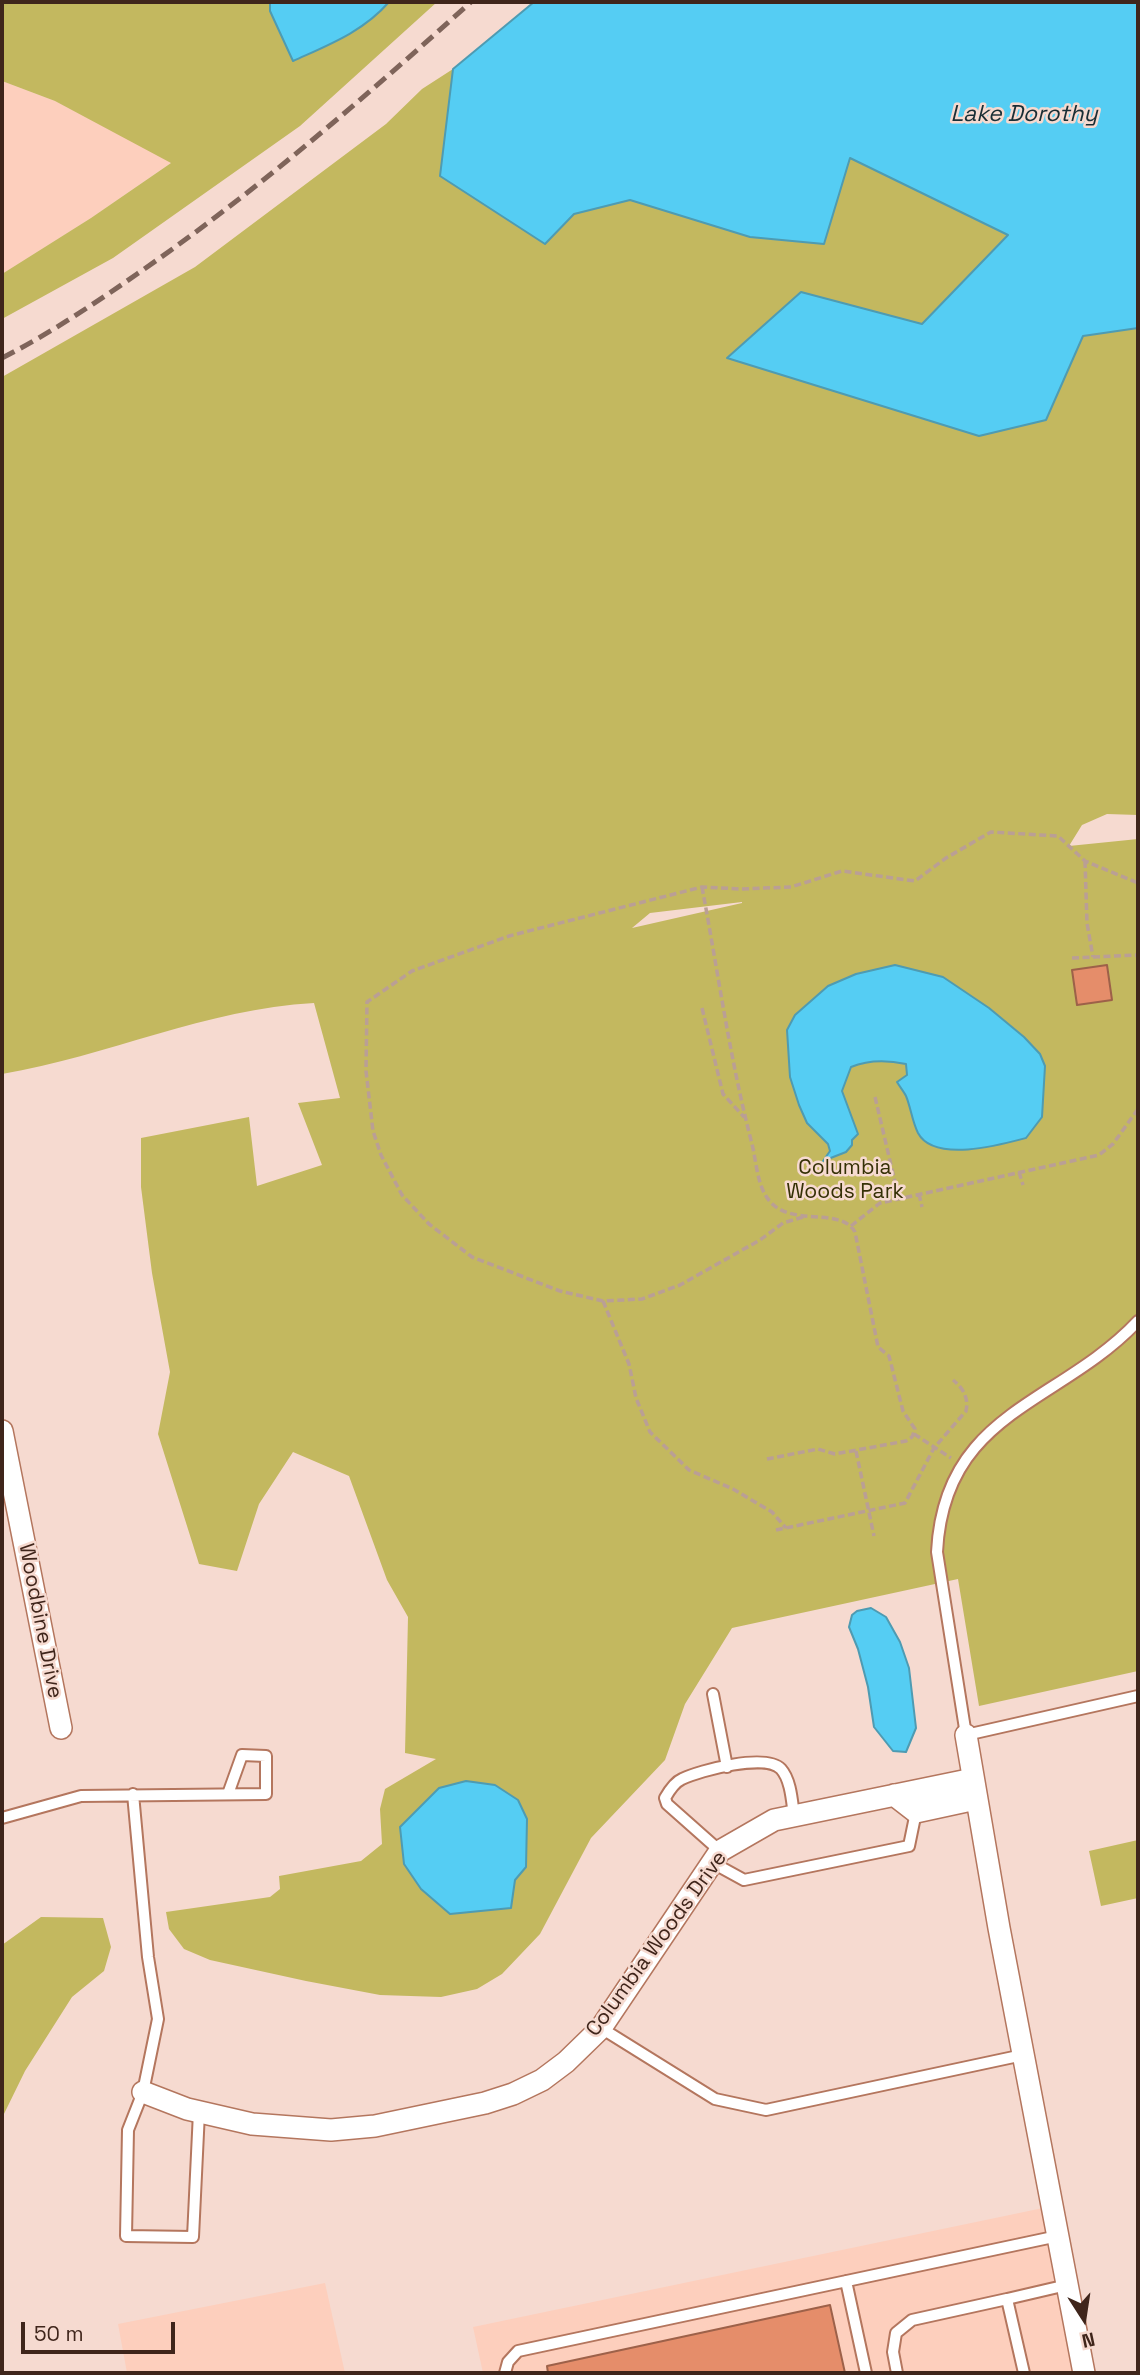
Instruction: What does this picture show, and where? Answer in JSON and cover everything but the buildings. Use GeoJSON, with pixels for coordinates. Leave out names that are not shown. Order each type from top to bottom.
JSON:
{"type":"FeatureCollection","features":[{"type":"Feature","properties":{"kind":"street","name":"Woodbine Drive"},"geometry":{"type":"LineString","coordinates":[[3,1444],[61,1728]]}},
{"type":"Feature","properties":{"kind":"street"},"geometry":{"type":"LineString","coordinates":[[966,1735],[1023,2055],[1084,2373]]}},
{"type":"Feature","properties":{"kind":"street"},"geometry":{"type":"LineString","coordinates":[[894,1796],[916,1812],[975,1789]]}},
{"type":"Feature","properties":{"kind":"street","name":"Columbia Woods Drive"},"geometry":{"type":"LineString","coordinates":[[143,2092],[199,2112],[265,2125],[331,2130],[375,2126],[485,2103],[513,2094],[542,2080],[566,2062],[601,2028],[716,1857],[774,1820],[894,1796],[975,1789]]}},
{"type":"Feature","properties":{"kind":"lane"},"geometry":{"type":"LineString","coordinates":[[1138,1321],[1092,1362],[1041,1393],[992,1429],[978,1443],[961,1465],[943,1506],[937,1552],[966,1735],[1138,1696]]}},
{"type":"Feature","properties":{"kind":"lane"},"geometry":{"type":"LineString","coordinates":[[713,1694],[727,1767]]}},
{"type":"Feature","properties":{"kind":"lane"},"geometry":{"type":"LineString","coordinates":[[2,1818],[81,1796],[266,1794],[266,1756],[242,1755],[228,1794]]}},
{"type":"Feature","properties":{"kind":"lane"},"geometry":{"type":"LineString","coordinates":[[794,1816],[786,1777],[781,1768],[761,1761],[680,1779],[664,1798],[716,1857],[744,1880],[909,1846],[916,1812]]}},
{"type":"Feature","properties":{"kind":"lane"},"geometry":{"type":"LineString","coordinates":[[133,1794],[148,1957],[158,2019],[143,2092],[128,2130],[126,2236],[193,2237],[199,2112]]}},
{"type":"Feature","properties":{"kind":"lane"},"geometry":{"type":"LineString","coordinates":[[601,2028],[715,2099],[766,2110],[1023,2055]]}},
{"type":"Feature","properties":{"kind":"lane"},"geometry":{"type":"LineString","coordinates":[[505,2373],[508,2362],[518,2351],[1058,2236]]}},
{"type":"Feature","properties":{"kind":"lane"},"geometry":{"type":"LineString","coordinates":[[846,2281],[866,2373]]}},
{"type":"Feature","properties":{"kind":"lane"},"geometry":{"type":"LineString","coordinates":[[897,2373],[893,2352],[896,2333],[912,2320],[1067,2285]]}},
{"type":"Feature","properties":{"kind":"lane"},"geometry":{"type":"LineString","coordinates":[[1007,2299],[1024,2373]]}},
{"type":"Feature","properties":{"kind":"path"},"geometry":{"type":"LineString","coordinates":[[803,1217],[783,1223],[760,1240],[680,1285],[642,1299],[603,1301],[560,1291],[472,1257],[429,1224],[402,1195],[381,1155],[373,1131],[366,1071],[367,1002],[412,971],[509,936],[702,887],[791,887],[842,871],[915,881],[946,858],[991,832],[1058,836],[1085,861],[1138,883]]}},
{"type":"Feature","properties":{"kind":"path"},"geometry":{"type":"LineString","coordinates":[[1085,861],[1087,923],[1093,957]]}},
{"type":"Feature","properties":{"kind":"path"},"geometry":{"type":"LineString","coordinates":[[702,887],[746,1122],[766,1196],[781,1210],[803,1217],[837,1220],[851,1226],[855,1233],[878,1347],[889,1356],[903,1410],[915,1429],[914,1434],[906,1441],[835,1454],[818,1449],[767,1459]]}},
{"type":"Feature","properties":{"kind":"path"},"geometry":{"type":"LineString","coordinates":[[1072,958],[1138,955]]}},
{"type":"Feature","properties":{"kind":"path"},"geometry":{"type":"LineString","coordinates":[[702,1008],[723,1094],[742,1113],[746,1122]]}},
{"type":"Feature","properties":{"kind":"path"},"geometry":{"type":"LineString","coordinates":[[875,1097],[899,1199]]}},
{"type":"Feature","properties":{"kind":"path"},"geometry":{"type":"LineString","coordinates":[[851,1226],[874,1206],[1105,1152],[1138,1110]]}},
{"type":"Feature","properties":{"kind":"path"},"geometry":{"type":"LineString","coordinates":[[1020,1172],[1023,1185]]}},
{"type":"Feature","properties":{"kind":"path"},"geometry":{"type":"LineString","coordinates":[[919,1195],[922,1207]]}},
{"type":"Feature","properties":{"kind":"path"},"geometry":{"type":"LineString","coordinates":[[603,1301],[629,1364],[636,1398],[650,1432],[689,1470],[733,1489],[772,1512],[786,1528]]}},
{"type":"Feature","properties":{"kind":"path"},"geometry":{"type":"LineString","coordinates":[[776,1530],[905,1503],[934,1448],[966,1411],[966,1396],[961,1386],[953,1380]]}},
{"type":"Feature","properties":{"kind":"path"},"geometry":{"type":"LineString","coordinates":[[914,1434],[961,1465]]}},
{"type":"Feature","properties":{"kind":"path"},"geometry":{"type":"LineString","coordinates":[[856,1451],[874,1536]]}},
{"type":"Feature","properties":{"kind":"shaded area"},"geometry":{"type":"Polygon","coordinates":[[[2,81],[55,101],[172,162],[91,218],[2,274],[2,81]]]}},
{"type":"Feature","properties":{"kind":"shaded area"},"geometry":{"type":"Polygon","coordinates":[[[1043,2208],[1076,2373],[483,2373],[473,2327],[1043,2208]]]}},
{"type":"Feature","properties":{"kind":"shaded area"},"geometry":{"type":"Polygon","coordinates":[[[325,2283],[345,2373],[127,2373],[118,2324],[325,2283]]]}},
{"type":"Feature","properties":{"kind":"green space"},"geometry":{"type":"Polygon","coordinates":[[[2,2],[270,2],[270,11],[381,11],[389,2],[437,2],[300,126],[113,258],[2,319],[2,274],[171,163],[55,101],[2,81],[2,2]]]}},
{"type":"Feature","properties":{"kind":"green space","name":"Columbia Woods Park"},"geometry":{"type":"Polygon","coordinates":[[[453,69],[440,176],[574,214],[630,200],[750,237],[849,157],[1009,235],[922,324],[801,292],[728,359],[1046,420],[1083,335],[1138,328],[1138,815],[1107,814],[1082,825],[1069,846],[1138,839],[1138,1671],[979,1706],[958,1579],[732,1628],[685,1704],[665,1760],[591,1838],[540,1934],[502,1974],[477,1989],[441,1997],[380,1995],[210,1960],[184,1949],[169,1929],[166,1912],[270,1897],[280,1889],[279,1876],[361,1861],[382,1844],[380,1809],[385,1789],[436,1759],[405,1753],[408,1617],[387,1580],[349,1476],[293,1452],[259,1504],[237,1571],[199,1564],[158,1434],[170,1372],[152,1273],[141,1187],[141,1138],[249,1117],[257,1186],[322,1165],[298,1103],[340,1098],[314,1003],[235,1014],[2,1074],[2,377],[195,267],[386,124],[422,89],[453,69]],[[742,903],[650,913],[632,928],[742,903]]]}},
{"type":"Feature","properties":{"kind":"green space"},"geometry":{"type":"Polygon","coordinates":[[[1138,1840],[1138,1898],[1101,1906],[1089,1851],[1138,1840]]]}},
{"type":"Feature","properties":{"kind":"green space"},"geometry":{"type":"Polygon","coordinates":[[[41,1917],[103,1918],[111,1947],[104,1971],[72,1997],[25,2071],[2,2118],[2,1945],[41,1917]]]}},
{"type":"Feature","properties":{"kind":"water"},"geometry":{"type":"Polygon","coordinates":[[[270,2],[389,2],[356,30],[293,61],[270,11],[270,2]]]}},
{"type":"Feature","properties":{"kind":"water","name":"Lake Dorothy"},"geometry":{"type":"Polygon","coordinates":[[[534,2],[1138,2],[1138,328],[1083,336],[1046,420],[979,436],[727,358],[801,292],[922,324],[1008,235],[850,158],[824,244],[750,237],[630,200],[574,214],[545,244],[440,176],[453,69],[534,2]]]}},
{"type":"Feature","properties":{"kind":"water"},"geometry":{"type":"Polygon","coordinates":[[[895,965],[943,977],[989,1008],[1040,1054],[1045,1066],[1042,1117],[1026,1138],[985,1147],[952,1150],[926,1142],[918,1133],[906,1096],[897,1082],[907,1075],[906,1064],[871,1062],[851,1067],[842,1091],[858,1134],[846,1152],[823,1161],[830,1151],[828,1144],[807,1123],[790,1077],[787,1030],[795,1015],[828,986],[856,974],[895,965]]]}},
{"type":"Feature","properties":{"kind":"water"},"geometry":{"type":"Polygon","coordinates":[[[871,1608],[886,1617],[900,1642],[909,1668],[916,1728],[906,1752],[893,1751],[874,1727],[868,1687],[849,1627],[852,1615],[871,1608]]]}},
{"type":"Feature","properties":{"kind":"water"},"geometry":{"type":"Polygon","coordinates":[[[466,1781],[495,1785],[518,1800],[527,1819],[526,1867],[515,1880],[511,1908],[450,1914],[421,1889],[404,1864],[400,1827],[439,1788],[466,1781]]]}},
{"type":"Feature","properties":{"kind":"railway"},"geometry":{"type":"LineString","coordinates":[[2,358],[88,307],[181,243],[350,109],[471,2]]}}]}
